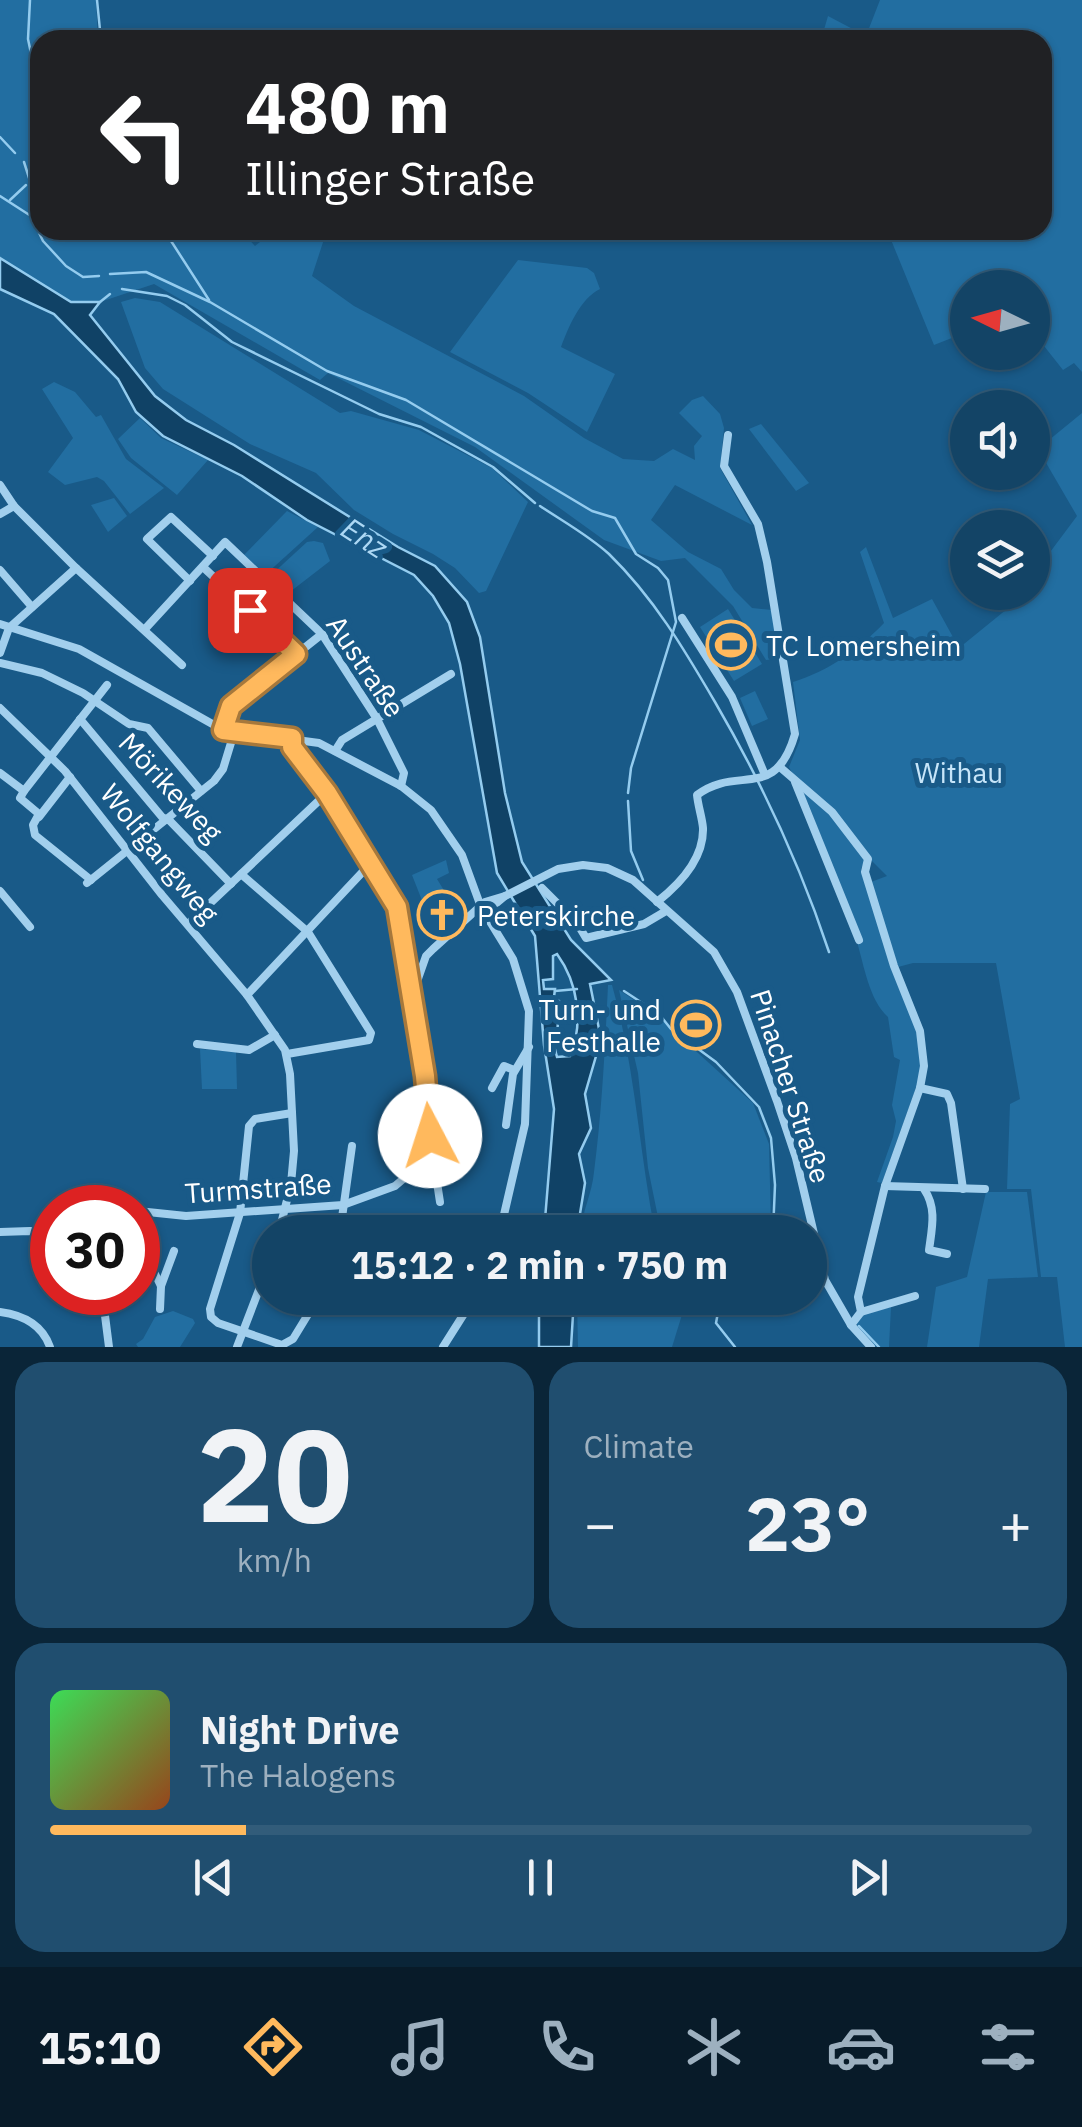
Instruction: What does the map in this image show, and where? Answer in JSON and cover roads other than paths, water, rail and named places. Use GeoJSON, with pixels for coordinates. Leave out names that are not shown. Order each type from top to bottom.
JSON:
{"type":"FeatureCollection","features":[{"type":"Feature","properties":{"kind":"street"},"geometry":{"type":"LineString","coordinates":[[728,435],[724,466],[758,524],[768,562],[795,734],[781,768]]}},
{"type":"Feature","properties":{"kind":"street"},"geometry":{"type":"LineString","coordinates":[[0,485],[14,506],[76,568],[182,665]]}},
{"type":"Feature","properties":{"kind":"street"},"geometry":{"type":"LineString","coordinates":[[0,514],[14,506]]}},
{"type":"Feature","properties":{"kind":"street"},"geometry":{"type":"LineString","coordinates":[[145,628],[190,581],[213,556],[171,517],[147,540],[190,581]]}},
{"type":"Feature","properties":{"kind":"street","name":"Austraße"},"geometry":{"type":"LineString","coordinates":[[213,556],[225,542],[322,634],[377,718],[404,773],[401,786]]}},
{"type":"Feature","properties":{"kind":"street"},"geometry":{"type":"LineString","coordinates":[[203,567],[296,654]]}},
{"type":"Feature","properties":{"kind":"street"},"geometry":{"type":"LineString","coordinates":[[0,653],[5,626],[76,568]]}},
{"type":"Feature","properties":{"kind":"street"},"geometry":{"type":"LineString","coordinates":[[0,570],[32,607]]}},
{"type":"Feature","properties":{"kind":"street"},"geometry":{"type":"LineString","coordinates":[[682,618],[732,697],[761,774]]}},
{"type":"Feature","properties":{"kind":"street"},"geometry":{"type":"LineString","coordinates":[[5,626],[79,648],[223,730],[310,740],[401,786],[431,810],[462,855],[481,908],[506,945],[522,981],[530,1013],[526,1124],[504,1215]]}},
{"type":"Feature","properties":{"kind":"street"},"geometry":{"type":"LineString","coordinates":[[223,730],[231,706],[322,634]]}},
{"type":"Feature","properties":{"kind":"street"},"geometry":{"type":"LineString","coordinates":[[0,663],[42,673],[95,700],[129,724],[148,728],[201,791]]}},
{"type":"Feature","properties":{"kind":"street"},"geometry":{"type":"LineString","coordinates":[[335,751],[342,740],[451,674]]}},
{"type":"Feature","properties":{"kind":"street"},"geometry":{"type":"LineString","coordinates":[[40,816],[20,798],[50,754],[107,686]]}},
{"type":"Feature","properties":{"kind":"street","name":"Wolfgangweg"},"geometry":{"type":"LineString","coordinates":[[0,708],[70,777],[276,1034],[287,1054],[292,1113],[293,1169],[284,1215]]}},
{"type":"Feature","properties":{"kind":"street","name":"Mörikeweg"},"geometry":{"type":"LineString","coordinates":[[80,719],[166,820],[231,884]]}},
{"type":"Feature","properties":{"kind":"street"},"geometry":{"type":"LineString","coordinates":[[70,777],[33,825],[35,835],[89,882],[223,769],[234,734]]}},
{"type":"Feature","properties":{"kind":"street"},"geometry":{"type":"LineString","coordinates":[[292,738],[292,747],[372,863],[400,918],[427,1091],[427,1156],[434,1163],[440,1202]]}},
{"type":"Feature","properties":{"kind":"street"},"geometry":{"type":"LineString","coordinates":[[657,902],[682,878],[698,854],[703,834],[698,795],[712,786],[781,768]]}},
{"type":"Feature","properties":{"kind":"street"},"geometry":{"type":"LineString","coordinates":[[781,768],[832,812],[868,859],[865,872],[878,916],[920,1031],[924,1066],[920,1088],[884,1186],[858,1297],[861,1312]]}},
{"type":"Feature","properties":{"kind":"street"},"geometry":{"type":"LineString","coordinates":[[0,773],[24,792]]}},
{"type":"Feature","properties":{"kind":"street"},"geometry":{"type":"LineString","coordinates":[[791,775],[858,940]]}},
{"type":"Feature","properties":{"kind":"street"},"geometry":{"type":"LineString","coordinates":[[188,924],[327,793]]}},
{"type":"Feature","properties":{"kind":"street"},"geometry":{"type":"LineString","coordinates":[[247,995],[372,863]]}},
{"type":"Feature","properties":{"kind":"street","name":"Pinacher Straße"},"geometry":{"type":"LineString","coordinates":[[412,997],[426,956],[464,918],[540,876],[569,867],[607,868],[633,880],[706,944],[731,978],[796,1158],[822,1270],[830,1291],[871,1347]]}},
{"type":"Feature","properties":{"kind":"street"},"geometry":{"type":"LineString","coordinates":[[241,874],[308,932],[372,1036],[369,1040],[287,1054]]}},
{"type":"Feature","properties":{"kind":"street"},"geometry":{"type":"LineString","coordinates":[[542,888],[578,923],[586,938],[644,924],[666,912]]}},
{"type":"Feature","properties":{"kind":"street"},"geometry":{"type":"LineString","coordinates":[[0,890],[30,927]]}},
{"type":"Feature","properties":{"kind":"street"},"geometry":{"type":"LineString","coordinates":[[197,1044],[248,1050],[276,1034]]}},
{"type":"Feature","properties":{"kind":"street"},"geometry":{"type":"LineString","coordinates":[[506,1126],[514,1070],[529,1047]]}},
{"type":"Feature","properties":{"kind":"street"},"geometry":{"type":"LineString","coordinates":[[492,1088],[504,1066],[514,1070]]}},
{"type":"Feature","properties":{"kind":"street"},"geometry":{"type":"LineString","coordinates":[[920,1088],[946,1094],[951,1103],[963,1188]]}},
{"type":"Feature","properties":{"kind":"street"},"geometry":{"type":"LineString","coordinates":[[292,1113],[255,1119],[249,1126],[240,1213],[210,1309],[211,1317],[218,1323],[280,1345],[299,1331],[308,1315]]}},
{"type":"Feature","properties":{"kind":"street"},"geometry":{"type":"LineString","coordinates":[[342,1215],[352,1146]]}},
{"type":"Feature","properties":{"kind":"street","name":"Turmstraße"},"geometry":{"type":"LineString","coordinates":[[160,1214],[343,1205],[395,1186],[427,1156]]}},
{"type":"Feature","properties":{"kind":"street"},"geometry":{"type":"LineString","coordinates":[[884,1186],[985,1190]]}},
{"type":"Feature","properties":{"kind":"street"},"geometry":{"type":"LineString","coordinates":[[924,1189],[934,1214],[929,1250],[948,1254]]}},
{"type":"Feature","properties":{"kind":"street"},"geometry":{"type":"LineString","coordinates":[[0,1232],[30,1231]]}},
{"type":"Feature","properties":{"kind":"street"},"geometry":{"type":"LineString","coordinates":[[160,1309],[161,1286],[174,1252]]}},
{"type":"Feature","properties":{"kind":"street"},"geometry":{"type":"LineString","coordinates":[[852,1325],[861,1312],[916,1296]]}},
{"type":"Feature","properties":{"kind":"street"},"geometry":{"type":"LineString","coordinates":[[0,1312],[32,1322],[48,1339],[50,1347]]}},
{"type":"Feature","properties":{"kind":"street"},"geometry":{"type":"LineString","coordinates":[[238,1347],[252,1312]]}},
{"type":"Feature","properties":{"kind":"street"},"geometry":{"type":"LineString","coordinates":[[104,1315],[107,1347]]}},
{"type":"Feature","properties":{"kind":"street"},"geometry":{"type":"LineString","coordinates":[[443,1347],[463,1315]]}},
{"type":"Feature","properties":{"kind":"water","name":"Enz"},"geometry":{"type":"Polygon","coordinates":[[[0,258],[71,302],[100,302],[90,315],[155,396],[186,420],[435,566],[467,602],[480,637],[505,793],[522,862],[571,940],[611,980],[590,984],[601,1039],[585,1094],[591,1128],[579,1154],[585,1183],[580,1215],[545,1215],[554,1109],[535,936],[497,873],[460,664],[449,623],[414,575],[307,520],[242,476],[163,436],[136,412],[118,379],[54,314],[0,289],[0,258]],[[557,954],[553,956],[553,979],[543,980],[544,989],[555,989],[554,997],[559,1001],[557,1039],[553,1042],[557,1057],[570,1056],[577,1030],[577,1004],[570,978],[557,954]]]}},
{"type":"Feature","properties":{"kind":"water"},"geometry":{"type":"Polygon","coordinates":[[[539,1315],[573,1315],[571,1347],[539,1347],[539,1315]]]}},
{"type":"Feature","properties":{"kind":"waterway"},"geometry":{"type":"LineString","coordinates":[[30,0],[30,49]]}},
{"type":"Feature","properties":{"kind":"waterway"},"geometry":{"type":"LineString","coordinates":[[97,0],[100,30]]}},
{"type":"Feature","properties":{"kind":"waterway"},"geometry":{"type":"LineString","coordinates":[[0,137],[15,153]]}},
{"type":"Feature","properties":{"kind":"waterway"},"geometry":{"type":"LineString","coordinates":[[24,162],[30,181]]}},
{"type":"Feature","properties":{"kind":"waterway"},"geometry":{"type":"LineString","coordinates":[[10,200],[26,185]]}},
{"type":"Feature","properties":{"kind":"waterway"},"geometry":{"type":"LineString","coordinates":[[0,196],[30,215]]}},
{"type":"Feature","properties":{"kind":"waterway"},"geometry":{"type":"LineString","coordinates":[[43,240],[66,266],[83,277],[99,276]]}},
{"type":"Feature","properties":{"kind":"waterway"},"geometry":{"type":"LineString","coordinates":[[170,240],[209,300]]}},
{"type":"Feature","properties":{"kind":"waterway"},"geometry":{"type":"LineString","coordinates":[[110,274],[146,272],[210,302],[327,371],[406,400],[592,511],[615,518],[636,554],[658,568],[668,580],[676,622],[631,768],[628,793]]}},
{"type":"Feature","properties":{"kind":"waterway"},"geometry":{"type":"LineString","coordinates":[[122,289],[167,296],[185,305],[232,342],[379,414],[421,427],[493,467],[535,503]]}},
{"type":"Feature","properties":{"kind":"waterway"},"geometry":{"type":"LineString","coordinates":[[100,302],[110,294]]}},
{"type":"Feature","properties":{"kind":"waterway"},"geometry":{"type":"LineString","coordinates":[[540,506],[609,554],[640,588],[680,643],[764,793],[806,887],[829,952]]}},
{"type":"Feature","properties":{"kind":"waterway"},"geometry":{"type":"LineString","coordinates":[[628,801],[631,851],[643,880]]}},
{"type":"Feature","properties":{"kind":"waterway"},"geometry":{"type":"LineString","coordinates":[[555,991],[577,989]]}},
{"type":"Feature","properties":{"kind":"waterway"},"geometry":{"type":"LineString","coordinates":[[624,991],[659,1014],[671,1029],[716,1062],[759,1107],[771,1138],[774,1215]]}},
{"type":"Feature","properties":{"kind":"waterway"},"geometry":{"type":"LineString","coordinates":[[718,1315],[716,1323],[735,1347]]}},
{"type":"Feature","properties":{"kind":"waterway"},"geometry":{"type":"LineString","coordinates":[[859,1326],[879,1347]]}},
{"type":"Feature","properties":{"kind":"place","name":"TC Lomersheim"},"geometry":{"type":"Point","coordinates":[731,645]}},
{"type":"Feature","properties":{"kind":"place","name":"Peterskirche"},"geometry":{"type":"Point","coordinates":[442,915]}},
{"type":"Feature","properties":{"kind":"place","name":"Turn- und Festhalle"},"geometry":{"type":"Point","coordinates":[696,1025]}},
{"type":"Feature","properties":{"kind":"park label","name":"Withau"},"geometry":{"type":"Point","coordinates":[959,772]}}]}
